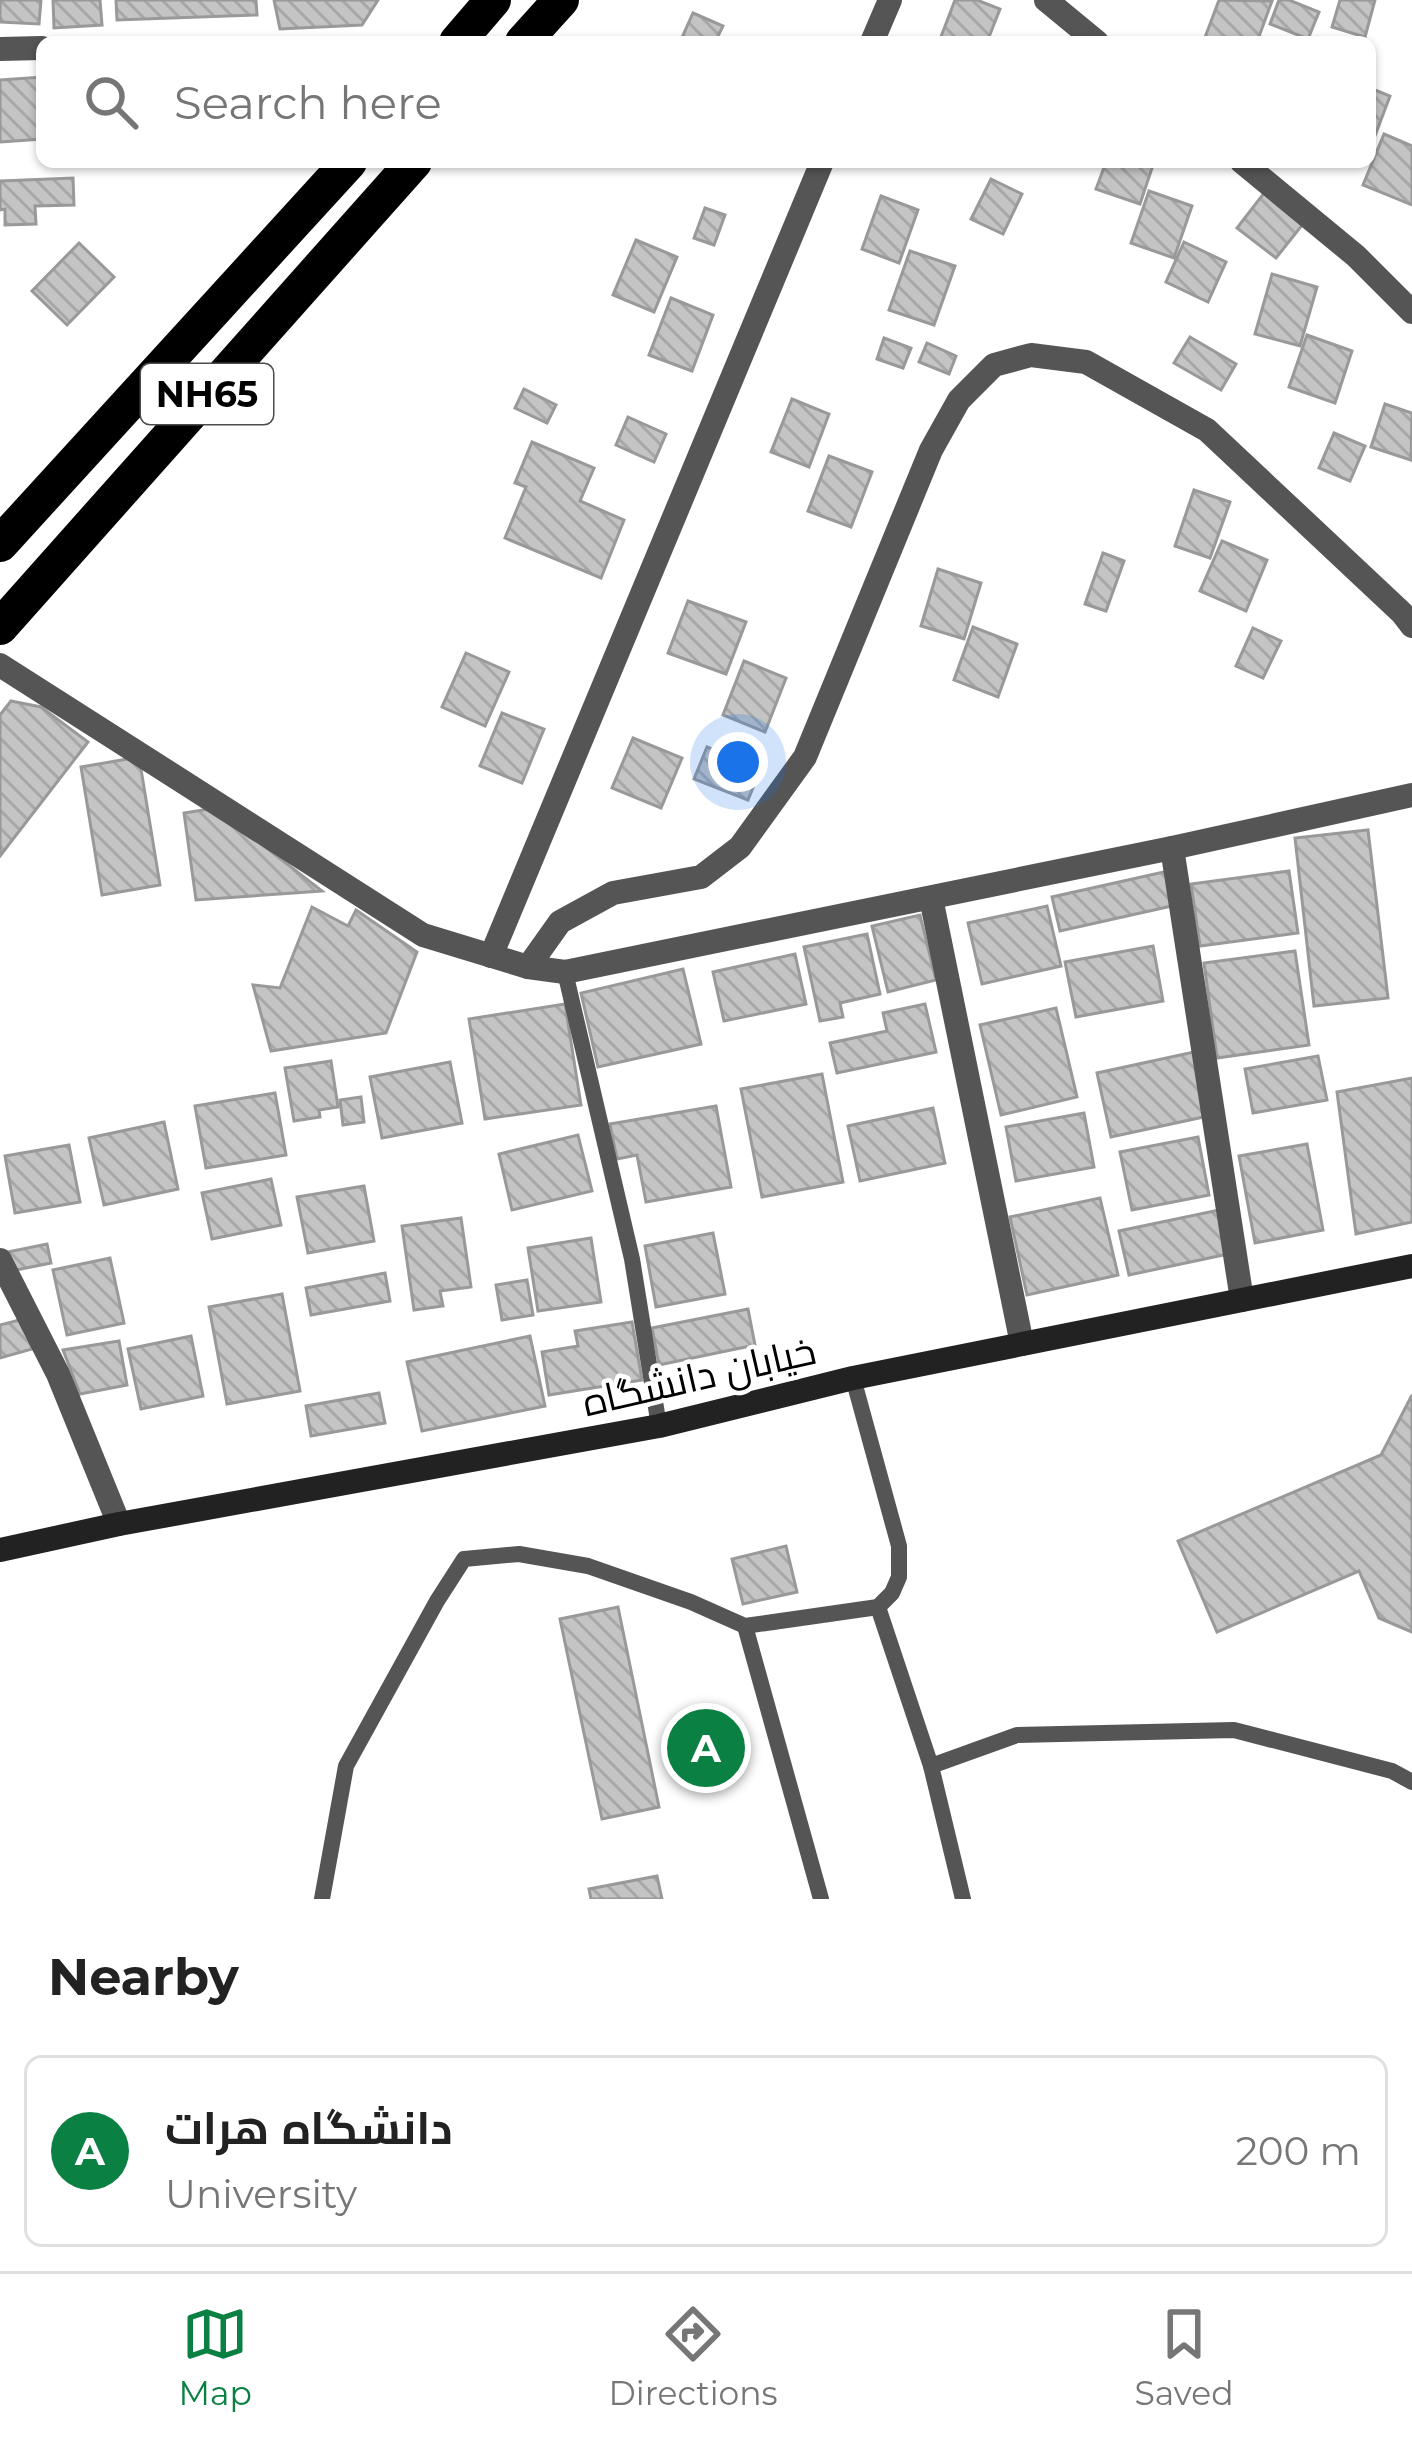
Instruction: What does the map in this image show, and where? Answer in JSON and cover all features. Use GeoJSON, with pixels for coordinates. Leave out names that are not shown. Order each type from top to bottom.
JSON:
{"type":"FeatureCollection","features":[{"type":"Feature","properties":{"kind":"highway"},"geometry":{"type":"LineString","coordinates":[[462,36],[493,0]]}},
{"type":"Feature","properties":{"kind":"highway"},"geometry":{"type":"LineString","coordinates":[[528,36],[561,0]]}},
{"type":"Feature","properties":{"kind":"highway","name":"NH65"},"geometry":{"type":"LineString","coordinates":[[0,544],[344,168]]}},
{"type":"Feature","properties":{"kind":"highway","name":"NH65"},"geometry":{"type":"LineString","coordinates":[[0,627],[409,168]]}},
{"type":"Feature","properties":{"kind":"street"},"geometry":{"type":"LineString","coordinates":[[875,36],[890,0]]}},
{"type":"Feature","properties":{"kind":"street"},"geometry":{"type":"LineString","coordinates":[[1046,0],[1089,36]]}},
{"type":"Feature","properties":{"kind":"street"},"geometry":{"type":"LineString","coordinates":[[0,49],[36,48]]}},
{"type":"Feature","properties":{"kind":"street"},"geometry":{"type":"LineString","coordinates":[[491,956],[819,168]]}},
{"type":"Feature","properties":{"kind":"street"},"geometry":{"type":"LineString","coordinates":[[1249,168],[1356,256],[1412,312]]}},
{"type":"Feature","properties":{"kind":"street"},"geometry":{"type":"LineString","coordinates":[[528,967],[560,922],[613,892],[701,877],[740,847],[805,757],[931,450],[959,400],[994,364],[1031,356],[1086,362],[1207,430],[1412,626]]}},
{"type":"Feature","properties":{"kind":"street"},"geometry":{"type":"LineString","coordinates":[[0,665],[423,934],[528,967],[565,972],[1412,795]]}},
{"type":"Feature","properties":{"kind":"street"},"geometry":{"type":"LineString","coordinates":[[1172,848],[1242,1300]]}},
{"type":"Feature","properties":{"kind":"street"},"geometry":{"type":"LineString","coordinates":[[931,898],[1022,1344]]}},
{"type":"Feature","properties":{"kind":"street"},"geometry":{"type":"LineString","coordinates":[[0,1260],[58,1374],[119,1524]]}},
{"type":"Feature","properties":{"kind":"street","name":"خیابان دانشگاه"},"geometry":{"type":"LineString","coordinates":[[0,1550],[659,1426],[853,1378],[1412,1266]]}},
{"type":"Feature","properties":{"kind":"lane"},"geometry":{"type":"LineString","coordinates":[[565,972],[632,1259],[659,1426]]}},
{"type":"Feature","properties":{"kind":"lane"},"geometry":{"type":"LineString","coordinates":[[322,1899],[346,1766],[464,1559],[519,1554],[588,1566],[691,1601],[745,1626],[878,1606],[892,1593],[899,1577],[899,1546],[853,1378]]}},
{"type":"Feature","properties":{"kind":"lane"},"geometry":{"type":"LineString","coordinates":[[878,1606],[931,1766],[963,1899]]}},
{"type":"Feature","properties":{"kind":"lane"},"geometry":{"type":"LineString","coordinates":[[745,1626],[821,1899]]}},
{"type":"Feature","properties":{"kind":"lane"},"geometry":{"type":"LineString","coordinates":[[931,1766],[1018,1736],[1234,1730],[1392,1771],[1412,1782]]}},
{"type":"Feature","properties":{"kind":"building"},"geometry":{"type":"Polygon","coordinates":[[[0,0],[41,0],[39,24],[0,22],[0,0]]]}},
{"type":"Feature","properties":{"kind":"building"},"geometry":{"type":"Polygon","coordinates":[[[53,0],[100,0],[102,25],[54,28],[53,0]]]}},
{"type":"Feature","properties":{"kind":"building"},"geometry":{"type":"Polygon","coordinates":[[[116,0],[256,0],[257,15],[117,20],[116,0]]]}},
{"type":"Feature","properties":{"kind":"building"},"geometry":{"type":"Polygon","coordinates":[[[274,0],[378,0],[362,25],[280,29],[274,0]]]}},
{"type":"Feature","properties":{"kind":"building"},"geometry":{"type":"Polygon","coordinates":[[[955,0],[977,0],[1000,9],[989,36],[941,36],[955,0]]]}},
{"type":"Feature","properties":{"kind":"building"},"geometry":{"type":"Polygon","coordinates":[[[1219,0],[1272,1],[1259,36],[1206,36],[1219,0]]]}},
{"type":"Feature","properties":{"kind":"building"},"geometry":{"type":"Polygon","coordinates":[[[1279,0],[1319,12],[1309,36],[1270,24],[1279,0]]]}},
{"type":"Feature","properties":{"kind":"building"},"geometry":{"type":"Polygon","coordinates":[[[1340,0],[1375,0],[1365,36],[1332,27],[1340,0]]]}},
{"type":"Feature","properties":{"kind":"building"},"geometry":{"type":"Polygon","coordinates":[[[693,13],[723,26],[718,36],[683,36],[693,13]]]}},
{"type":"Feature","properties":{"kind":"building"},"geometry":{"type":"Polygon","coordinates":[[[36,77],[36,139],[0,142],[0,80],[36,77]]]}},
{"type":"Feature","properties":{"kind":"building"},"geometry":{"type":"Polygon","coordinates":[[[1376,90],[1390,96],[1376,133],[1376,90]]]}},
{"type":"Feature","properties":{"kind":"building"},"geometry":{"type":"Polygon","coordinates":[[[1384,134],[1412,146],[1412,205],[1363,185],[1370,168],[1376,168],[1384,134]]]}},
{"type":"Feature","properties":{"kind":"building"},"geometry":{"type":"Polygon","coordinates":[[[1104,168],[1152,168],[1140,204],[1096,189],[1104,168]]]}},
{"type":"Feature","properties":{"kind":"building"},"geometry":{"type":"Polygon","coordinates":[[[73,178],[74,205],[35,206],[36,224],[5,225],[0,181],[73,178]]]}},
{"type":"Feature","properties":{"kind":"building"},"geometry":{"type":"Polygon","coordinates":[[[991,179],[1022,194],[1003,234],[971,219],[991,179]]]}},
{"type":"Feature","properties":{"kind":"building"},"geometry":{"type":"Polygon","coordinates":[[[1149,191],[1192,206],[1174,258],[1131,243],[1149,191]]]}},
{"type":"Feature","properties":{"kind":"building"},"geometry":{"type":"Polygon","coordinates":[[[1264,193],[1303,224],[1276,258],[1237,228],[1264,193]]]}},
{"type":"Feature","properties":{"kind":"building"},"geometry":{"type":"Polygon","coordinates":[[[881,196],[918,210],[899,263],[862,249],[881,196]]]}},
{"type":"Feature","properties":{"kind":"building"},"geometry":{"type":"Polygon","coordinates":[[[705,208],[725,215],[714,245],[694,238],[705,208]]]}},
{"type":"Feature","properties":{"kind":"building"},"geometry":{"type":"Polygon","coordinates":[[[636,240],[677,257],[654,312],[613,295],[636,240]]]}},
{"type":"Feature","properties":{"kind":"building"},"geometry":{"type":"Polygon","coordinates":[[[1184,242],[1226,262],[1208,302],[1166,282],[1184,242]]]}},
{"type":"Feature","properties":{"kind":"building"},"geometry":{"type":"Polygon","coordinates":[[[79,243],[114,277],[67,325],[32,291],[79,243]]]}},
{"type":"Feature","properties":{"kind":"building"},"geometry":{"type":"Polygon","coordinates":[[[910,251],[955,266],[934,325],[889,310],[910,251]]]}},
{"type":"Feature","properties":{"kind":"building"},"geometry":{"type":"Polygon","coordinates":[[[1272,274],[1317,287],[1300,346],[1255,334],[1272,274]]]}},
{"type":"Feature","properties":{"kind":"building"},"geometry":{"type":"Polygon","coordinates":[[[671,298],[713,315],[692,371],[649,355],[671,298]]]}},
{"type":"Feature","properties":{"kind":"building"},"geometry":{"type":"Polygon","coordinates":[[[1307,335],[1352,351],[1335,403],[1289,387],[1307,335]]]}},
{"type":"Feature","properties":{"kind":"building"},"geometry":{"type":"Polygon","coordinates":[[[1190,337],[1236,364],[1221,390],[1174,363],[1190,337]]]}},
{"type":"Feature","properties":{"kind":"building"},"geometry":{"type":"Polygon","coordinates":[[[884,338],[911,348],[903,368],[877,359],[884,338]]]}},
{"type":"Feature","properties":{"kind":"building"},"geometry":{"type":"Polygon","coordinates":[[[927,343],[956,356],[949,374],[919,362],[927,343]]]}},
{"type":"Feature","properties":{"kind":"building"},"geometry":{"type":"Polygon","coordinates":[[[524,389],[556,405],[547,423],[515,408],[524,389]]]}},
{"type":"Feature","properties":{"kind":"building"},"geometry":{"type":"Polygon","coordinates":[[[792,399],[829,414],[809,467],[771,452],[792,399]]]}},
{"type":"Feature","properties":{"kind":"building"},"geometry":{"type":"Polygon","coordinates":[[[1385,404],[1412,413],[1411,460],[1371,447],[1385,404]]]}},
{"type":"Feature","properties":{"kind":"building"},"geometry":{"type":"Polygon","coordinates":[[[628,417],[666,434],[654,462],[616,445],[628,417]]]}},
{"type":"Feature","properties":{"kind":"building"},"geometry":{"type":"Polygon","coordinates":[[[1334,433],[1365,446],[1350,481],[1319,468],[1334,433]]]}},
{"type":"Feature","properties":{"kind":"building"},"geometry":{"type":"Polygon","coordinates":[[[532,442],[594,468],[580,501],[624,520],[601,578],[505,538],[526,487],[515,483],[532,442]]]}},
{"type":"Feature","properties":{"kind":"building"},"geometry":{"type":"Polygon","coordinates":[[[829,456],[872,472],[851,527],[808,511],[829,456]]]}},
{"type":"Feature","properties":{"kind":"building"},"geometry":{"type":"Polygon","coordinates":[[[1194,490],[1230,502],[1210,558],[1175,546],[1194,490]]]}},
{"type":"Feature","properties":{"kind":"building"},"geometry":{"type":"Polygon","coordinates":[[[1222,541],[1267,560],[1246,611],[1200,591],[1222,541]]]}},
{"type":"Feature","properties":{"kind":"building"},"geometry":{"type":"Polygon","coordinates":[[[1103,553],[1124,561],[1106,611],[1085,604],[1103,553]]]}},
{"type":"Feature","properties":{"kind":"building"},"geometry":{"type":"Polygon","coordinates":[[[938,569],[981,583],[964,639],[921,626],[938,569]]]}},
{"type":"Feature","properties":{"kind":"building"},"geometry":{"type":"Polygon","coordinates":[[[688,601],[746,622],[726,674],[668,653],[688,601]]]}},
{"type":"Feature","properties":{"kind":"building"},"geometry":{"type":"Polygon","coordinates":[[[973,627],[1017,644],[998,697],[954,680],[973,627]]]}},
{"type":"Feature","properties":{"kind":"building"},"geometry":{"type":"Polygon","coordinates":[[[1253,628],[1281,641],[1263,678],[1236,666],[1253,628]]]}},
{"type":"Feature","properties":{"kind":"building"},"geometry":{"type":"Polygon","coordinates":[[[466,653],[509,672],[485,726],[442,707],[466,653]]]}},
{"type":"Feature","properties":{"kind":"building"},"geometry":{"type":"Polygon","coordinates":[[[744,661],[786,678],[765,732],[723,715],[744,661]]]}},
{"type":"Feature","properties":{"kind":"building"},"geometry":{"type":"Polygon","coordinates":[[[11,701],[41,707],[88,742],[0,856],[0,715],[11,701]]]}},
{"type":"Feature","properties":{"kind":"building"},"geometry":{"type":"Polygon","coordinates":[[[502,713],[544,729],[522,783],[480,766],[502,713]]]}},
{"type":"Feature","properties":{"kind":"building"},"geometry":{"type":"Polygon","coordinates":[[[633,738],[682,758],[661,808],[612,788],[633,738]]]}},
{"type":"Feature","properties":{"kind":"building"},"geometry":{"type":"Polygon","coordinates":[[[707,747],[761,768],[748,800],[694,779],[707,747]]]}},
{"type":"Feature","properties":{"kind":"building"},"geometry":{"type":"Polygon","coordinates":[[[139,757],[160,885],[102,895],[81,767],[139,757]]]}},
{"type":"Feature","properties":{"kind":"building"},"geometry":{"type":"Polygon","coordinates":[[[215,808],[322,891],[196,900],[184,813],[215,808]]]}},
{"type":"Feature","properties":{"kind":"building"},"geometry":{"type":"Polygon","coordinates":[[[1368,830],[1388,998],[1314,1006],[1295,838],[1368,830]]]}},
{"type":"Feature","properties":{"kind":"building"},"geometry":{"type":"Polygon","coordinates":[[[1168,871],[1176,905],[1060,931],[1052,897],[1168,871]]]}},
{"type":"Feature","properties":{"kind":"building"},"geometry":{"type":"Polygon","coordinates":[[[1289,871],[1298,933],[1200,946],[1191,884],[1289,871]]]}},
{"type":"Feature","properties":{"kind":"building"},"geometry":{"type":"Polygon","coordinates":[[[1047,906],[1061,966],[982,984],[968,923],[1047,906]]]}},
{"type":"Feature","properties":{"kind":"building"},"geometry":{"type":"Polygon","coordinates":[[[312,907],[348,926],[356,910],[417,952],[386,1033],[271,1051],[253,985],[280,988],[312,907]]]}},
{"type":"Feature","properties":{"kind":"building"},"geometry":{"type":"Polygon","coordinates":[[[920,915],[936,980],[888,992],[872,926],[920,915]]]}},
{"type":"Feature","properties":{"kind":"building"},"geometry":{"type":"Polygon","coordinates":[[[867,934],[880,994],[840,1003],[843,1017],[820,1021],[804,947],[867,934]]]}},
{"type":"Feature","properties":{"kind":"building"},"geometry":{"type":"Polygon","coordinates":[[[1153,946],[1163,1001],[1076,1017],[1065,962],[1153,946]]]}},
{"type":"Feature","properties":{"kind":"building"},"geometry":{"type":"Polygon","coordinates":[[[1295,951],[1309,1045],[1217,1058],[1204,963],[1295,951]]]}},
{"type":"Feature","properties":{"kind":"building"},"geometry":{"type":"Polygon","coordinates":[[[795,954],[806,1004],[724,1021],[713,972],[795,954]]]}},
{"type":"Feature","properties":{"kind":"building"},"geometry":{"type":"Polygon","coordinates":[[[683,969],[701,1044],[598,1067],[581,993],[683,969]]]}},
{"type":"Feature","properties":{"kind":"building"},"geometry":{"type":"Polygon","coordinates":[[[565,1004],[581,1105],[485,1119],[469,1019],[565,1004]]]}},
{"type":"Feature","properties":{"kind":"building"},"geometry":{"type":"Polygon","coordinates":[[[925,1004],[936,1052],[837,1073],[830,1043],[887,1031],[883,1013],[925,1004]]]}},
{"type":"Feature","properties":{"kind":"building"},"geometry":{"type":"Polygon","coordinates":[[[1056,1008],[1077,1097],[1001,1115],[980,1025],[1056,1008]]]}},
{"type":"Feature","properties":{"kind":"building"},"geometry":{"type":"Polygon","coordinates":[[[1194,1052],[1208,1116],[1111,1137],[1097,1073],[1194,1052]]]}},
{"type":"Feature","properties":{"kind":"building"},"geometry":{"type":"Polygon","coordinates":[[[1318,1056],[1327,1100],[1253,1113],[1245,1069],[1318,1056]]]}},
{"type":"Feature","properties":{"kind":"building"},"geometry":{"type":"Polygon","coordinates":[[[331,1061],[338,1107],[319,1110],[320,1117],[294,1121],[285,1068],[331,1061]]]}},
{"type":"Feature","properties":{"kind":"building"},"geometry":{"type":"Polygon","coordinates":[[[450,1062],[462,1123],[382,1138],[370,1077],[450,1062]]]}},
{"type":"Feature","properties":{"kind":"building"},"geometry":{"type":"Polygon","coordinates":[[[822,1074],[843,1182],[762,1197],[741,1089],[822,1074]]]}},
{"type":"Feature","properties":{"kind":"building"},"geometry":{"type":"Polygon","coordinates":[[[1412,1078],[1412,1222],[1356,1234],[1337,1092],[1412,1078]]]}},
{"type":"Feature","properties":{"kind":"building"},"geometry":{"type":"Polygon","coordinates":[[[275,1093],[286,1155],[206,1168],[195,1106],[275,1093]]]}},
{"type":"Feature","properties":{"kind":"building"},"geometry":{"type":"Polygon","coordinates":[[[361,1097],[364,1122],[343,1125],[340,1100],[361,1097]]]}},
{"type":"Feature","properties":{"kind":"building"},"geometry":{"type":"Polygon","coordinates":[[[716,1106],[731,1187],[646,1202],[637,1155],[617,1159],[610,1124],[716,1106]]]}},
{"type":"Feature","properties":{"kind":"building"},"geometry":{"type":"Polygon","coordinates":[[[933,1108],[945,1163],[860,1181],[848,1126],[933,1108]]]}},
{"type":"Feature","properties":{"kind":"building"},"geometry":{"type":"Polygon","coordinates":[[[1084,1113],[1094,1167],[1016,1181],[1006,1127],[1084,1113]]]}},
{"type":"Feature","properties":{"kind":"building"},"geometry":{"type":"Polygon","coordinates":[[[164,1122],[178,1189],[104,1205],[89,1138],[164,1122]]]}},
{"type":"Feature","properties":{"kind":"building"},"geometry":{"type":"Polygon","coordinates":[[[578,1135],[592,1191],[512,1210],[499,1154],[578,1135]]]}},
{"type":"Feature","properties":{"kind":"building"},"geometry":{"type":"Polygon","coordinates":[[[1198,1137],[1209,1195],[1132,1210],[1120,1152],[1198,1137]]]}},
{"type":"Feature","properties":{"kind":"building"},"geometry":{"type":"Polygon","coordinates":[[[1307,1144],[1323,1230],[1255,1243],[1239,1156],[1307,1144]]]}},
{"type":"Feature","properties":{"kind":"building"},"geometry":{"type":"Polygon","coordinates":[[[69,1145],[80,1202],[15,1213],[5,1156],[69,1145]]]}},
{"type":"Feature","properties":{"kind":"building"},"geometry":{"type":"Polygon","coordinates":[[[271,1179],[281,1225],[212,1239],[202,1193],[271,1179]]]}},
{"type":"Feature","properties":{"kind":"building"},"geometry":{"type":"Polygon","coordinates":[[[364,1186],[374,1241],[308,1253],[297,1197],[364,1186]]]}},
{"type":"Feature","properties":{"kind":"building"},"geometry":{"type":"Polygon","coordinates":[[[1100,1198],[1118,1275],[1027,1295],[1010,1217],[1100,1198]]]}},
{"type":"Feature","properties":{"kind":"building"},"geometry":{"type":"Polygon","coordinates":[[[1219,1210],[1228,1254],[1129,1275],[1119,1231],[1219,1210]]]}},
{"type":"Feature","properties":{"kind":"building"},"geometry":{"type":"Polygon","coordinates":[[[461,1218],[471,1287],[440,1291],[443,1306],[414,1310],[402,1226],[461,1218]]]}},
{"type":"Feature","properties":{"kind":"building"},"geometry":{"type":"Polygon","coordinates":[[[713,1233],[725,1294],[656,1307],[645,1246],[713,1233]]]}},
{"type":"Feature","properties":{"kind":"building"},"geometry":{"type":"Polygon","coordinates":[[[591,1238],[601,1302],[538,1311],[528,1248],[591,1238]]]}},
{"type":"Feature","properties":{"kind":"building"},"geometry":{"type":"Polygon","coordinates":[[[47,1244],[51,1263],[11,1271],[8,1252],[47,1244]]]}},
{"type":"Feature","properties":{"kind":"building"},"geometry":{"type":"Polygon","coordinates":[[[110,1258],[124,1323],[67,1335],[53,1270],[110,1258]]]}},
{"type":"Feature","properties":{"kind":"building"},"geometry":{"type":"Polygon","coordinates":[[[385,1273],[390,1301],[311,1315],[306,1288],[385,1273]]]}},
{"type":"Feature","properties":{"kind":"building"},"geometry":{"type":"Polygon","coordinates":[[[527,1280],[533,1315],[502,1320],[496,1285],[527,1280]]]}},
{"type":"Feature","properties":{"kind":"building"},"geometry":{"type":"Polygon","coordinates":[[[282,1294],[300,1391],[227,1404],[209,1307],[282,1294]]]}},
{"type":"Feature","properties":{"kind":"building"},"geometry":{"type":"Polygon","coordinates":[[[748,1309],[755,1345],[659,1365],[652,1328],[748,1309]]]}},
{"type":"Feature","properties":{"kind":"building"},"geometry":{"type":"Polygon","coordinates":[[[23,1319],[32,1349],[0,1358],[0,1325],[23,1319]]]}},
{"type":"Feature","properties":{"kind":"building"},"geometry":{"type":"Polygon","coordinates":[[[632,1322],[642,1380],[549,1395],[542,1352],[578,1346],[575,1331],[632,1322]]]}},
{"type":"Feature","properties":{"kind":"building"},"geometry":{"type":"Polygon","coordinates":[[[191,1336],[203,1396],[141,1409],[128,1349],[191,1336]]]}},
{"type":"Feature","properties":{"kind":"building"},"geometry":{"type":"Polygon","coordinates":[[[530,1336],[545,1406],[422,1431],[407,1362],[530,1336]]]}},
{"type":"Feature","properties":{"kind":"building"},"geometry":{"type":"Polygon","coordinates":[[[119,1341],[127,1385],[80,1394],[63,1350],[119,1341]]]}},
{"type":"Feature","properties":{"kind":"building"},"geometry":{"type":"Polygon","coordinates":[[[379,1393],[385,1423],[311,1436],[306,1406],[379,1393]]]}},
{"type":"Feature","properties":{"kind":"building"},"geometry":{"type":"Polygon","coordinates":[[[1412,1395],[1412,1632],[1379,1618],[1359,1571],[1217,1632],[1178,1541],[1381,1455],[1412,1395]]]}},
{"type":"Feature","properties":{"kind":"building"},"geometry":{"type":"Polygon","coordinates":[[[786,1546],[797,1592],[743,1604],[732,1559],[786,1546]]]}},
{"type":"Feature","properties":{"kind":"building"},"geometry":{"type":"Polygon","coordinates":[[[618,1607],[659,1807],[602,1819],[560,1619],[618,1607]]]}},
{"type":"Feature","properties":{"kind":"building"},"geometry":{"type":"Polygon","coordinates":[[[657,1876],[662,1899],[591,1899],[589,1889],[657,1876]]]}},
{"type":"Feature","properties":{"kind":"place","name":"دانشگاه هرات"},"geometry":{"type":"Point","coordinates":[706,1748]}}]}
